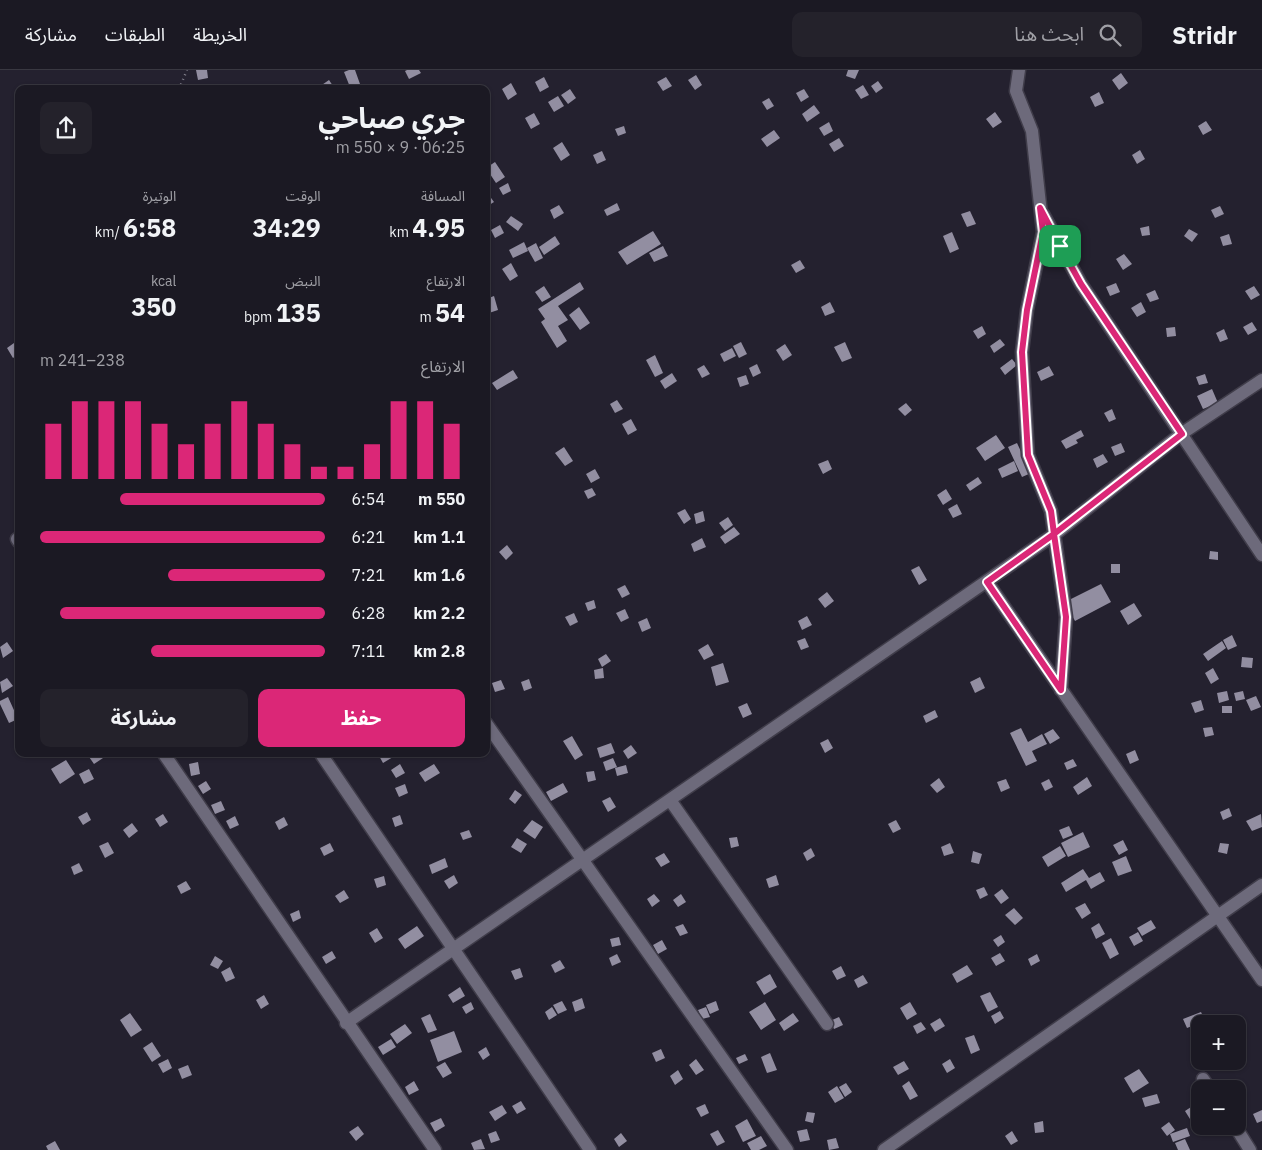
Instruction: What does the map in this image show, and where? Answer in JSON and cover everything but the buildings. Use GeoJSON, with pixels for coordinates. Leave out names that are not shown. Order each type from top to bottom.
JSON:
{"type":"FeatureCollection","features":[{"type":"Feature","properties":{"kind":"street"},"geometry":{"type":"LineString","coordinates":[[1019,70],[1016,91],[1032,131],[1043,232],[1027,310],[1022,352],[1028,455],[1051,511],[1066,617],[1061,690]]}},
{"type":"Feature","properties":{"kind":"street"},"geometry":{"type":"LineString","coordinates":[[1040,208],[1081,284],[1262,555]]}},
{"type":"Feature","properties":{"kind":"street"},"geometry":{"type":"LineString","coordinates":[[346,1023],[987,582],[1054,534],[1182,434],[1262,380]]}},
{"type":"Feature","properties":{"kind":"street"},"geometry":{"type":"LineString","coordinates":[[987,582],[1262,980]]}},
{"type":"Feature","properties":{"kind":"street"},"geometry":{"type":"LineString","coordinates":[[490,728],[787,1150]]}},
{"type":"Feature","properties":{"kind":"street"},"geometry":{"type":"LineString","coordinates":[[166,757],[434,1150]]}},
{"type":"Feature","properties":{"kind":"street"},"geometry":{"type":"LineString","coordinates":[[323,757],[590,1150]]}},
{"type":"Feature","properties":{"kind":"street"},"geometry":{"type":"LineString","coordinates":[[670,800],[827,1024]]}},
{"type":"Feature","properties":{"kind":"street"},"geometry":{"type":"LineString","coordinates":[[884,1150],[1262,885]]}},
{"type":"Feature","properties":{"kind":"street"},"geometry":{"type":"LineString","coordinates":[[1241,1135],[1250,1150]]}},
{"type":"Feature","properties":{"kind":"path"},"geometry":{"type":"LineString","coordinates":[[181,85],[187,70]]}},
{"type":"Feature","properties":{"kind":"route"},"geometry":{"type":"LineString","coordinates":[[1060,246],[1040,208],[1043,232],[1027,310],[1022,352],[1028,455],[1051,511],[1054,534],[987,582],[1061,690],[1066,617],[1054,534],[1182,434],[1081,284],[1060,246]]}}]}
